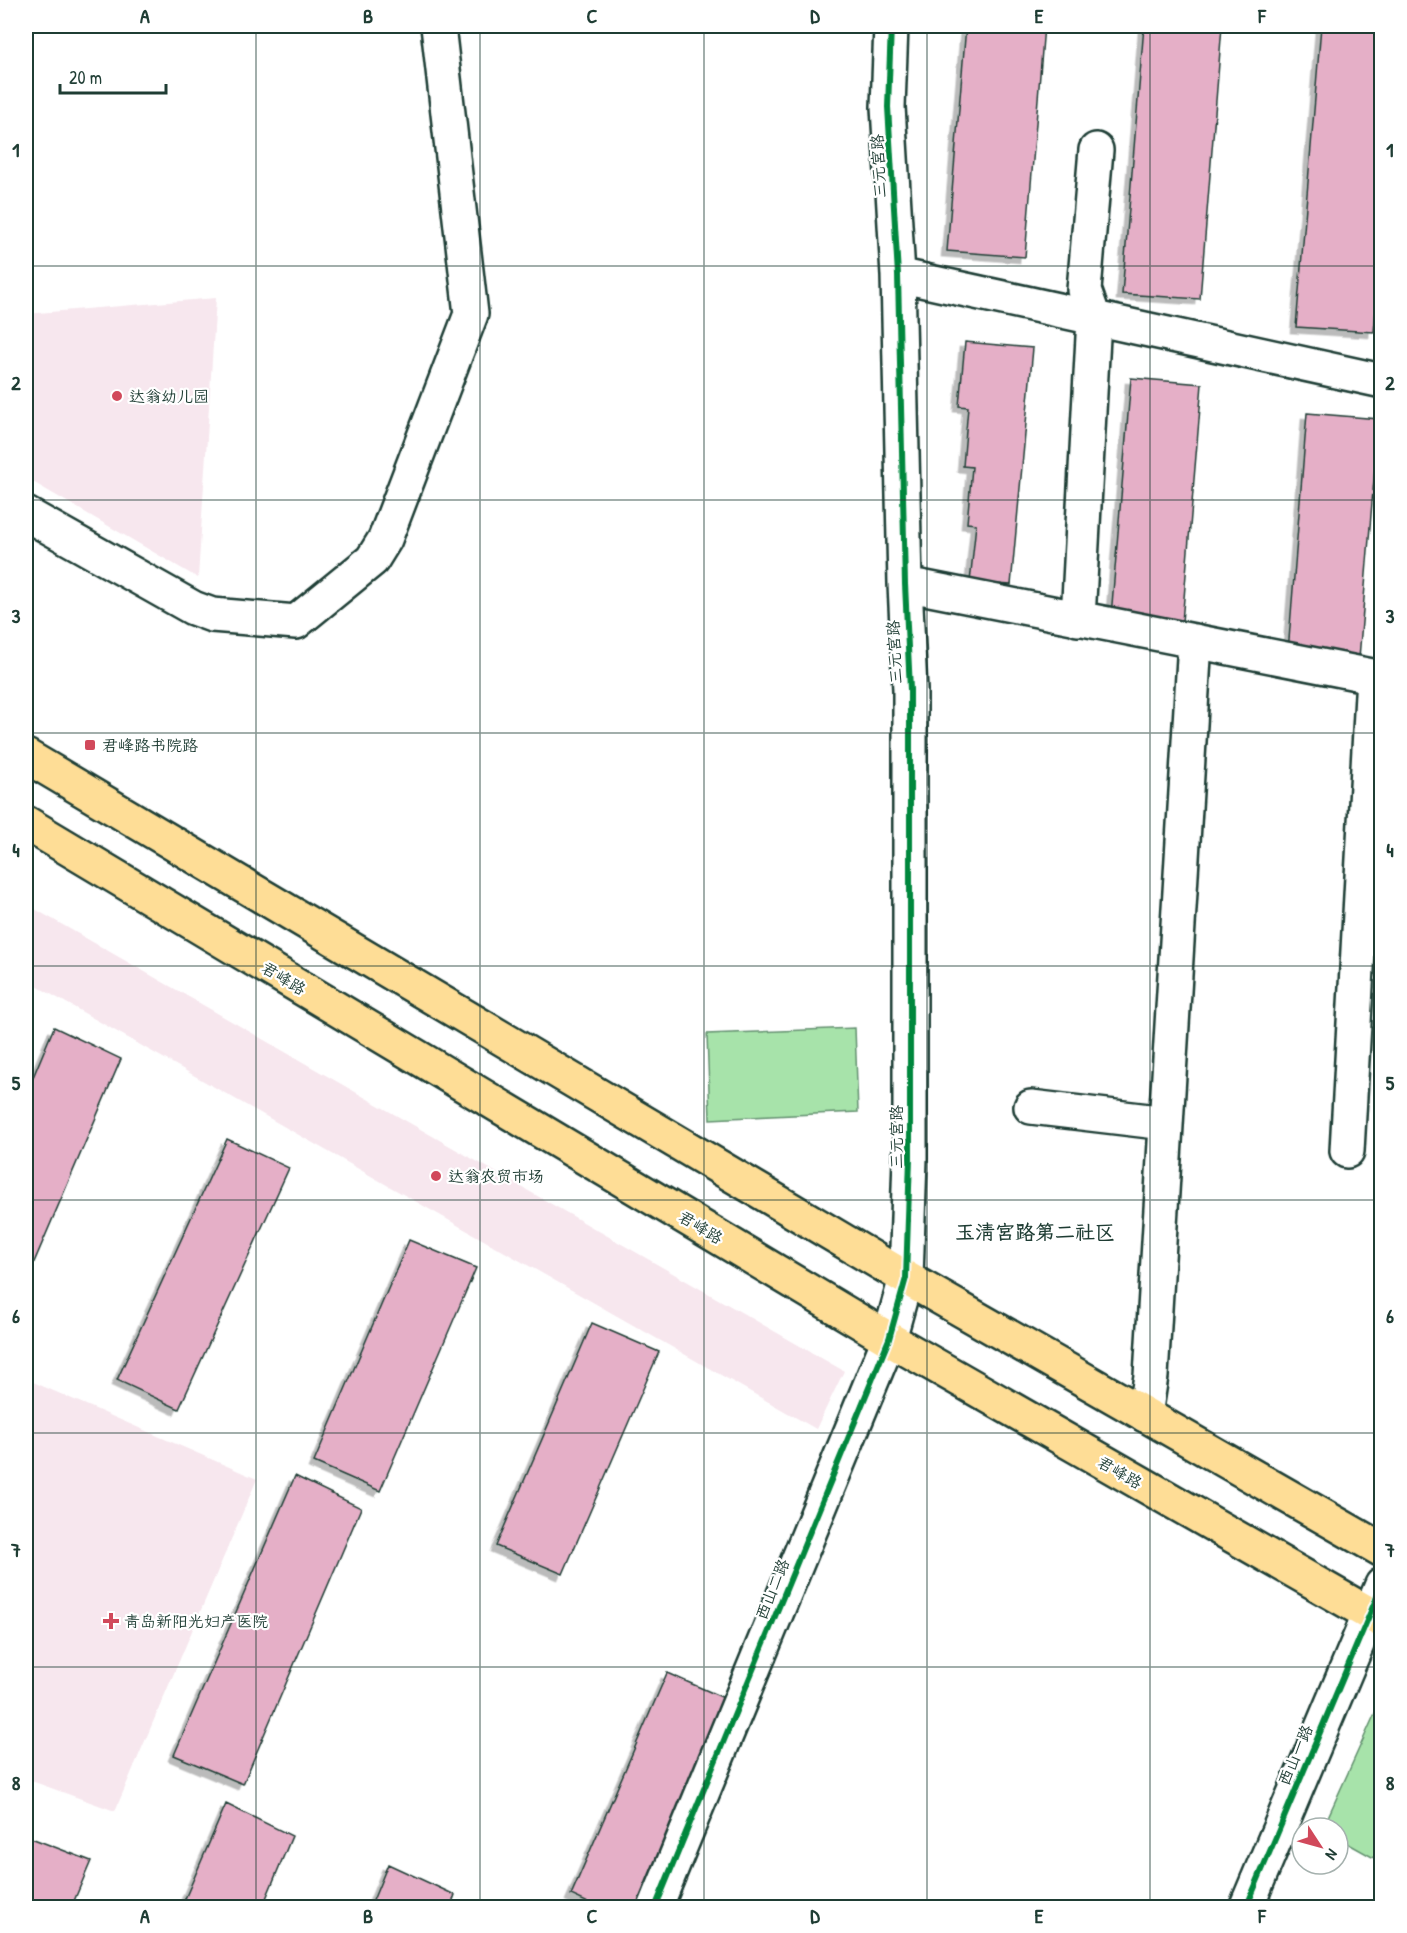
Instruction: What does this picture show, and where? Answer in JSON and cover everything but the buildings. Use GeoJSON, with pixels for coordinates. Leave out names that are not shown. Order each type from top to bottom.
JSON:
{"type":"FeatureCollection","features":[{"type":"Feature","properties":{"kind":"main road"},"geometry":{"type":"LineString","coordinates":[[26,756],[906,1278],[1382,1550]]}},
{"type":"Feature","properties":{"kind":"main road","name":"君峰路"},"geometry":{"type":"LineString","coordinates":[[26,823],[889,1340],[1377,1606]]}},
{"type":"Feature","properties":{"kind":"street"},"geometry":{"type":"LineString","coordinates":[[26,514],[193,608],[212,615],[296,622],[372,560],[386,539],[471,314],[438,26]]}},
{"type":"Feature","properties":{"kind":"street","name":"三元宫路"},"geometry":{"type":"LineString","coordinates":[[891,26],[888,107],[898,275],[904,584],[910,738],[910,1158],[906,1278]]}},
{"type":"Feature","properties":{"kind":"street"},"geometry":{"type":"LineString","coordinates":[[1078,619],[1094,318],[1084,290],[1096,150]]}},
{"type":"Feature","properties":{"kind":"street"},"geometry":{"type":"LineString","coordinates":[[898,275],[1382,381]]}},
{"type":"Feature","properties":{"kind":"street"},"geometry":{"type":"LineString","coordinates":[[904,584],[1378,677],[1347,1151]]}},
{"type":"Feature","properties":{"kind":"street"},"geometry":{"type":"LineString","coordinates":[[1145,1415],[1151,1376],[1195,641]]}},
{"type":"Feature","properties":{"kind":"street"},"geometry":{"type":"LineString","coordinates":[[1031,1107],[1166,1123]]}},
{"type":"Feature","properties":{"kind":"street","name":"西山二路"},"geometry":{"type":"LineString","coordinates":[[655,1908],[889,1340],[906,1278]]}},
{"type":"Feature","properties":{"kind":"street","name":"西山一路"},"geometry":{"type":"LineString","coordinates":[[1246,1908],[1377,1606]]}},
{"type":"Feature","properties":{"kind":"shaded area","name":"达翁幼儿园"},"geometry":{"type":"Polygon","coordinates":[[[216,298],[198,578],[26,478],[26,314],[216,298]]]}},
{"type":"Feature","properties":{"kind":"shaded area","name":"达翁农贸市场"},"geometry":{"type":"Polygon","coordinates":[[[26,904],[844,1371],[816,1429],[26,980],[26,904]]]}},
{"type":"Feature","properties":{"kind":"shaded area","name":"青岛新阳光妇产医院"},"geometry":{"type":"Polygon","coordinates":[[[26,1379],[257,1479],[115,1811],[26,1779],[26,1379]]]}},
{"type":"Feature","properties":{"kind":"green space"},"geometry":{"type":"Polygon","coordinates":[[[855,1028],[858,1112],[710,1119],[707,1034],[855,1028]]]}},
{"type":"Feature","properties":{"kind":"green space"},"geometry":{"type":"Polygon","coordinates":[[[1381,1700],[1381,1862],[1350,1845],[1350,1816],[1328,1816],[1381,1700]]]}},
{"type":"Feature","properties":{"kind":"cycle path"},"geometry":{"type":"LineString","coordinates":[[655,1908],[889,1339],[906,1278],[910,1158],[910,690],[905,584],[898,275],[888,107],[891,26]]}},
{"type":"Feature","properties":{"kind":"cycle path"},"geometry":{"type":"LineString","coordinates":[[1246,1908],[1382,1585]]}},
{"type":"Feature","properties":{"kind":"place","name":"达翁幼儿园"},"geometry":{"type":"Point","coordinates":[117,396]}},
{"type":"Feature","properties":{"kind":"place","name":"君峰路书院路"},"geometry":{"type":"Point","coordinates":[90,745]}},
{"type":"Feature","properties":{"kind":"place","name":"达翁农贸市场"},"geometry":{"type":"Point","coordinates":[436,1176]}},
{"type":"Feature","properties":{"kind":"place","name":"青岛新阳光妇产医院"},"geometry":{"type":"Point","coordinates":[111,1621]}},
{"type":"Feature","properties":{"kind":"district","name":"玉清宫路第二社区"},"geometry":{"type":"Point","coordinates":[1035,1231]}}]}
